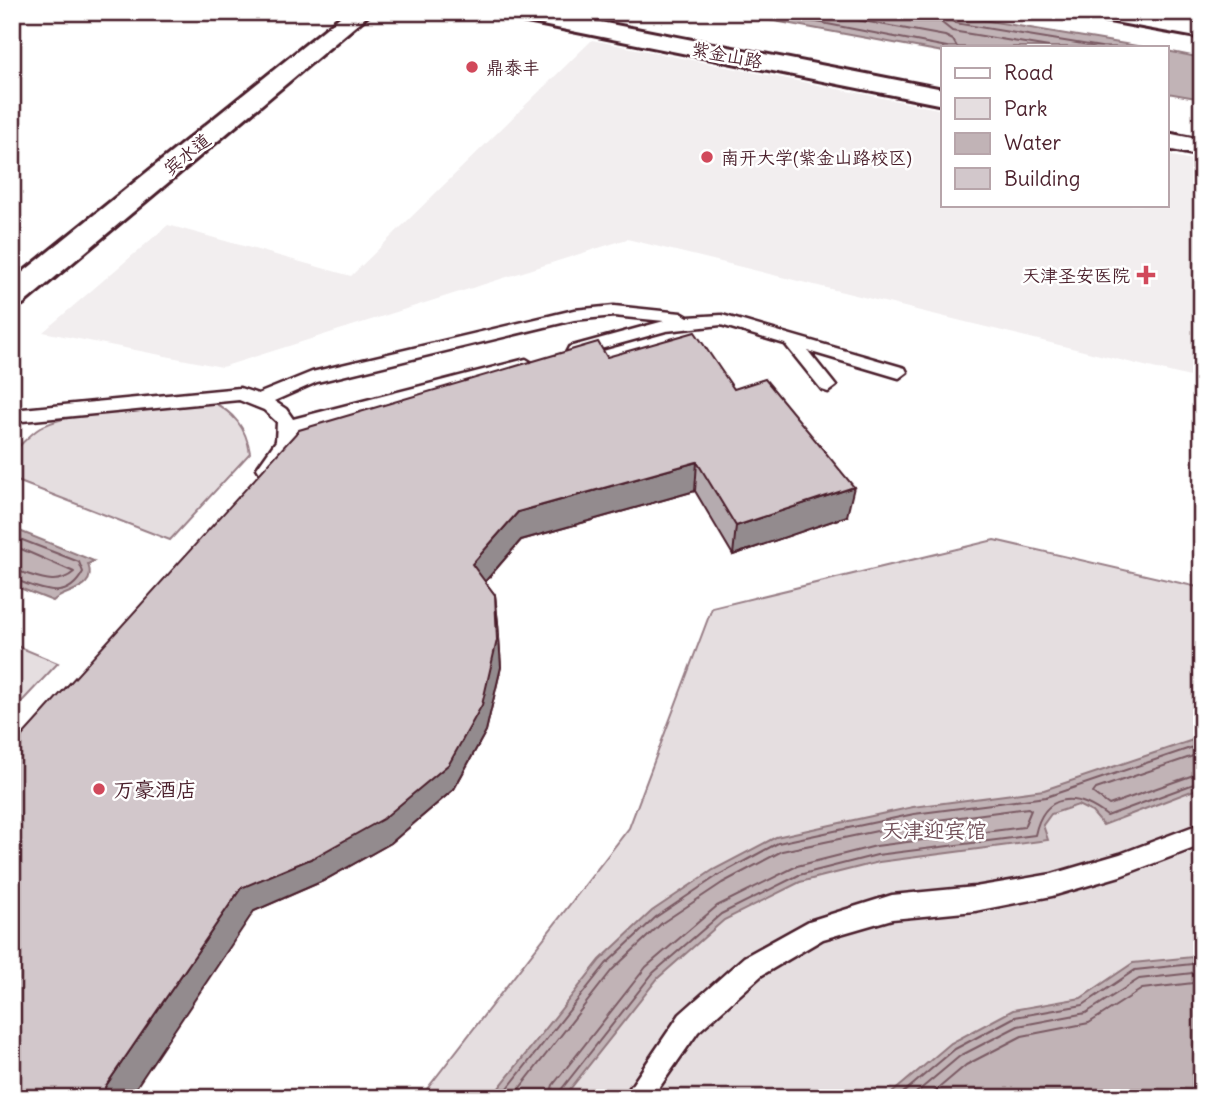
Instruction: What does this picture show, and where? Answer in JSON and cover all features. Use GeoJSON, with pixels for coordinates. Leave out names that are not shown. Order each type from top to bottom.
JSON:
{"type":"FeatureCollection","features":[{"type":"Feature","properties":{"kind":"main road","name":"宾水道"},"geometry":{"type":"LineString","coordinates":[[12,265],[334,12]]}},
{"type":"Feature","properties":{"kind":"main road","name":"宾水道"},"geometry":{"type":"LineString","coordinates":[[12,296],[361,12]]}},
{"type":"Feature","properties":{"kind":"main road","name":"紫金山路"},"geometry":{"type":"LineString","coordinates":[[512,12],[941,97]]}},
{"type":"Feature","properties":{"kind":"main road","name":"紫金山路"},"geometry":{"type":"LineString","coordinates":[[602,12],[941,78]]}},
{"type":"Feature","properties":{"kind":"main road"},"geometry":{"type":"LineString","coordinates":[[1098,12],[1202,31]]}},
{"type":"Feature","properties":{"kind":"main road"},"geometry":{"type":"LineString","coordinates":[[1168,121],[1202,128]]}},
{"type":"Feature","properties":{"kind":"main road"},"geometry":{"type":"LineString","coordinates":[[1168,141],[1202,148]]}},
{"type":"Feature","properties":{"kind":"lane"},"geometry":{"type":"LineString","coordinates":[[260,400],[312,378],[574,315],[614,311],[722,320],[899,372]]}},
{"type":"Feature","properties":{"kind":"lane"},"geometry":{"type":"LineString","coordinates":[[562,354],[668,325],[700,320]]}},
{"type":"Feature","properties":{"kind":"lane"},"geometry":{"type":"LineString","coordinates":[[792,342],[828,386]]}},
{"type":"Feature","properties":{"kind":"lane"},"geometry":{"type":"LineString","coordinates":[[286,426],[536,361]]}},
{"type":"Feature","properties":{"kind":"lane"},"geometry":{"type":"LineString","coordinates":[[14,418],[210,395],[240,394],[270,403],[285,418],[288,435],[281,451],[253,482]]}},
{"type":"Feature","properties":{"kind":"lane"},"geometry":{"type":"LineString","coordinates":[[636,1098],[689,1023],[753,966],[818,929],[892,907],[975,899],[1052,885],[1143,857],[1202,834]]}},
{"type":"Feature","properties":{"kind":"shaded area","name":"南开大学(紫金山路校区)"},"geometry":{"type":"Polygon","coordinates":[[[592,40],[941,110],[941,206],[1168,206],[1168,155],[1202,162],[1202,380],[627,239],[222,367],[43,332],[168,225],[351,276],[592,40]]]}},
{"type":"Feature","properties":{"kind":"green space"},"geometry":{"type":"Polygon","coordinates":[[[211,401],[238,422],[250,453],[170,540],[12,479],[12,453],[36,430],[54,422],[97,413],[211,401]]]}},
{"type":"Feature","properties":{"kind":"green space","name":"天津迎宾馆"},"geometry":{"type":"Polygon","coordinates":[[[994,540],[1202,588],[1202,1098],[420,1098],[629,828],[712,608],[994,540]]]}},
{"type":"Feature","properties":{"kind":"green space"},"geometry":{"type":"Polygon","coordinates":[[[12,644],[58,663],[12,712],[12,644]]]}},
{"type":"Feature","properties":{"kind":"water"},"geometry":{"type":"Polygon","coordinates":[[[726,12],[936,12],[1137,46],[941,46],[941,52],[726,12]]]}},
{"type":"Feature","properties":{"kind":"water"},"geometry":{"type":"Polygon","coordinates":[[[1168,51],[1202,58],[1202,99],[1168,93],[1168,51]]]}},
{"type":"Feature","properties":{"kind":"water"},"geometry":{"type":"Polygon","coordinates":[[[12,528],[94,561],[88,564],[88,579],[79,588],[53,601],[12,585],[12,528]]]}},
{"type":"Feature","properties":{"kind":"water"},"geometry":{"type":"Polygon","coordinates":[[[1202,737],[1202,787],[1103,825],[1092,812],[1078,805],[1051,814],[1043,825],[1048,840],[879,862],[800,882],[724,920],[658,978],[563,1098],[491,1098],[600,960],[652,911],[713,870],[776,837],[913,807],[1044,790],[1202,737]]]}},
{"type":"Feature","properties":{"kind":"water"},"geometry":{"type":"Polygon","coordinates":[[[1202,956],[1202,1098],[886,1098],[951,1043],[1013,1010],[1081,998],[1133,963],[1202,956]]]}},
{"type":"Feature","properties":{"kind":"building"},"geometry":{"type":"Polygon","coordinates":[[[695,332],[734,389],[765,379],[854,487],[736,526],[697,462],[518,512],[472,564],[495,595],[497,640],[482,705],[449,764],[383,819],[313,858],[241,888],[105,1087],[106,1098],[12,1098],[12,747],[299,430],[598,342],[607,357],[695,332]]]}},
{"type":"Feature","properties":{"kind":"place","name":"鼎泰丰"},"geometry":{"type":"Point","coordinates":[472,67]}},
{"type":"Feature","properties":{"kind":"place","name":"南开大学(紫金山路校区)"},"geometry":{"type":"Point","coordinates":[707,157]}},
{"type":"Feature","properties":{"kind":"place","name":"天津圣安医院"},"geometry":{"type":"Point","coordinates":[1146,275]}},
{"type":"Feature","properties":{"kind":"place","name":"万豪酒店"},"geometry":{"type":"Point","coordinates":[99,789]}}]}
